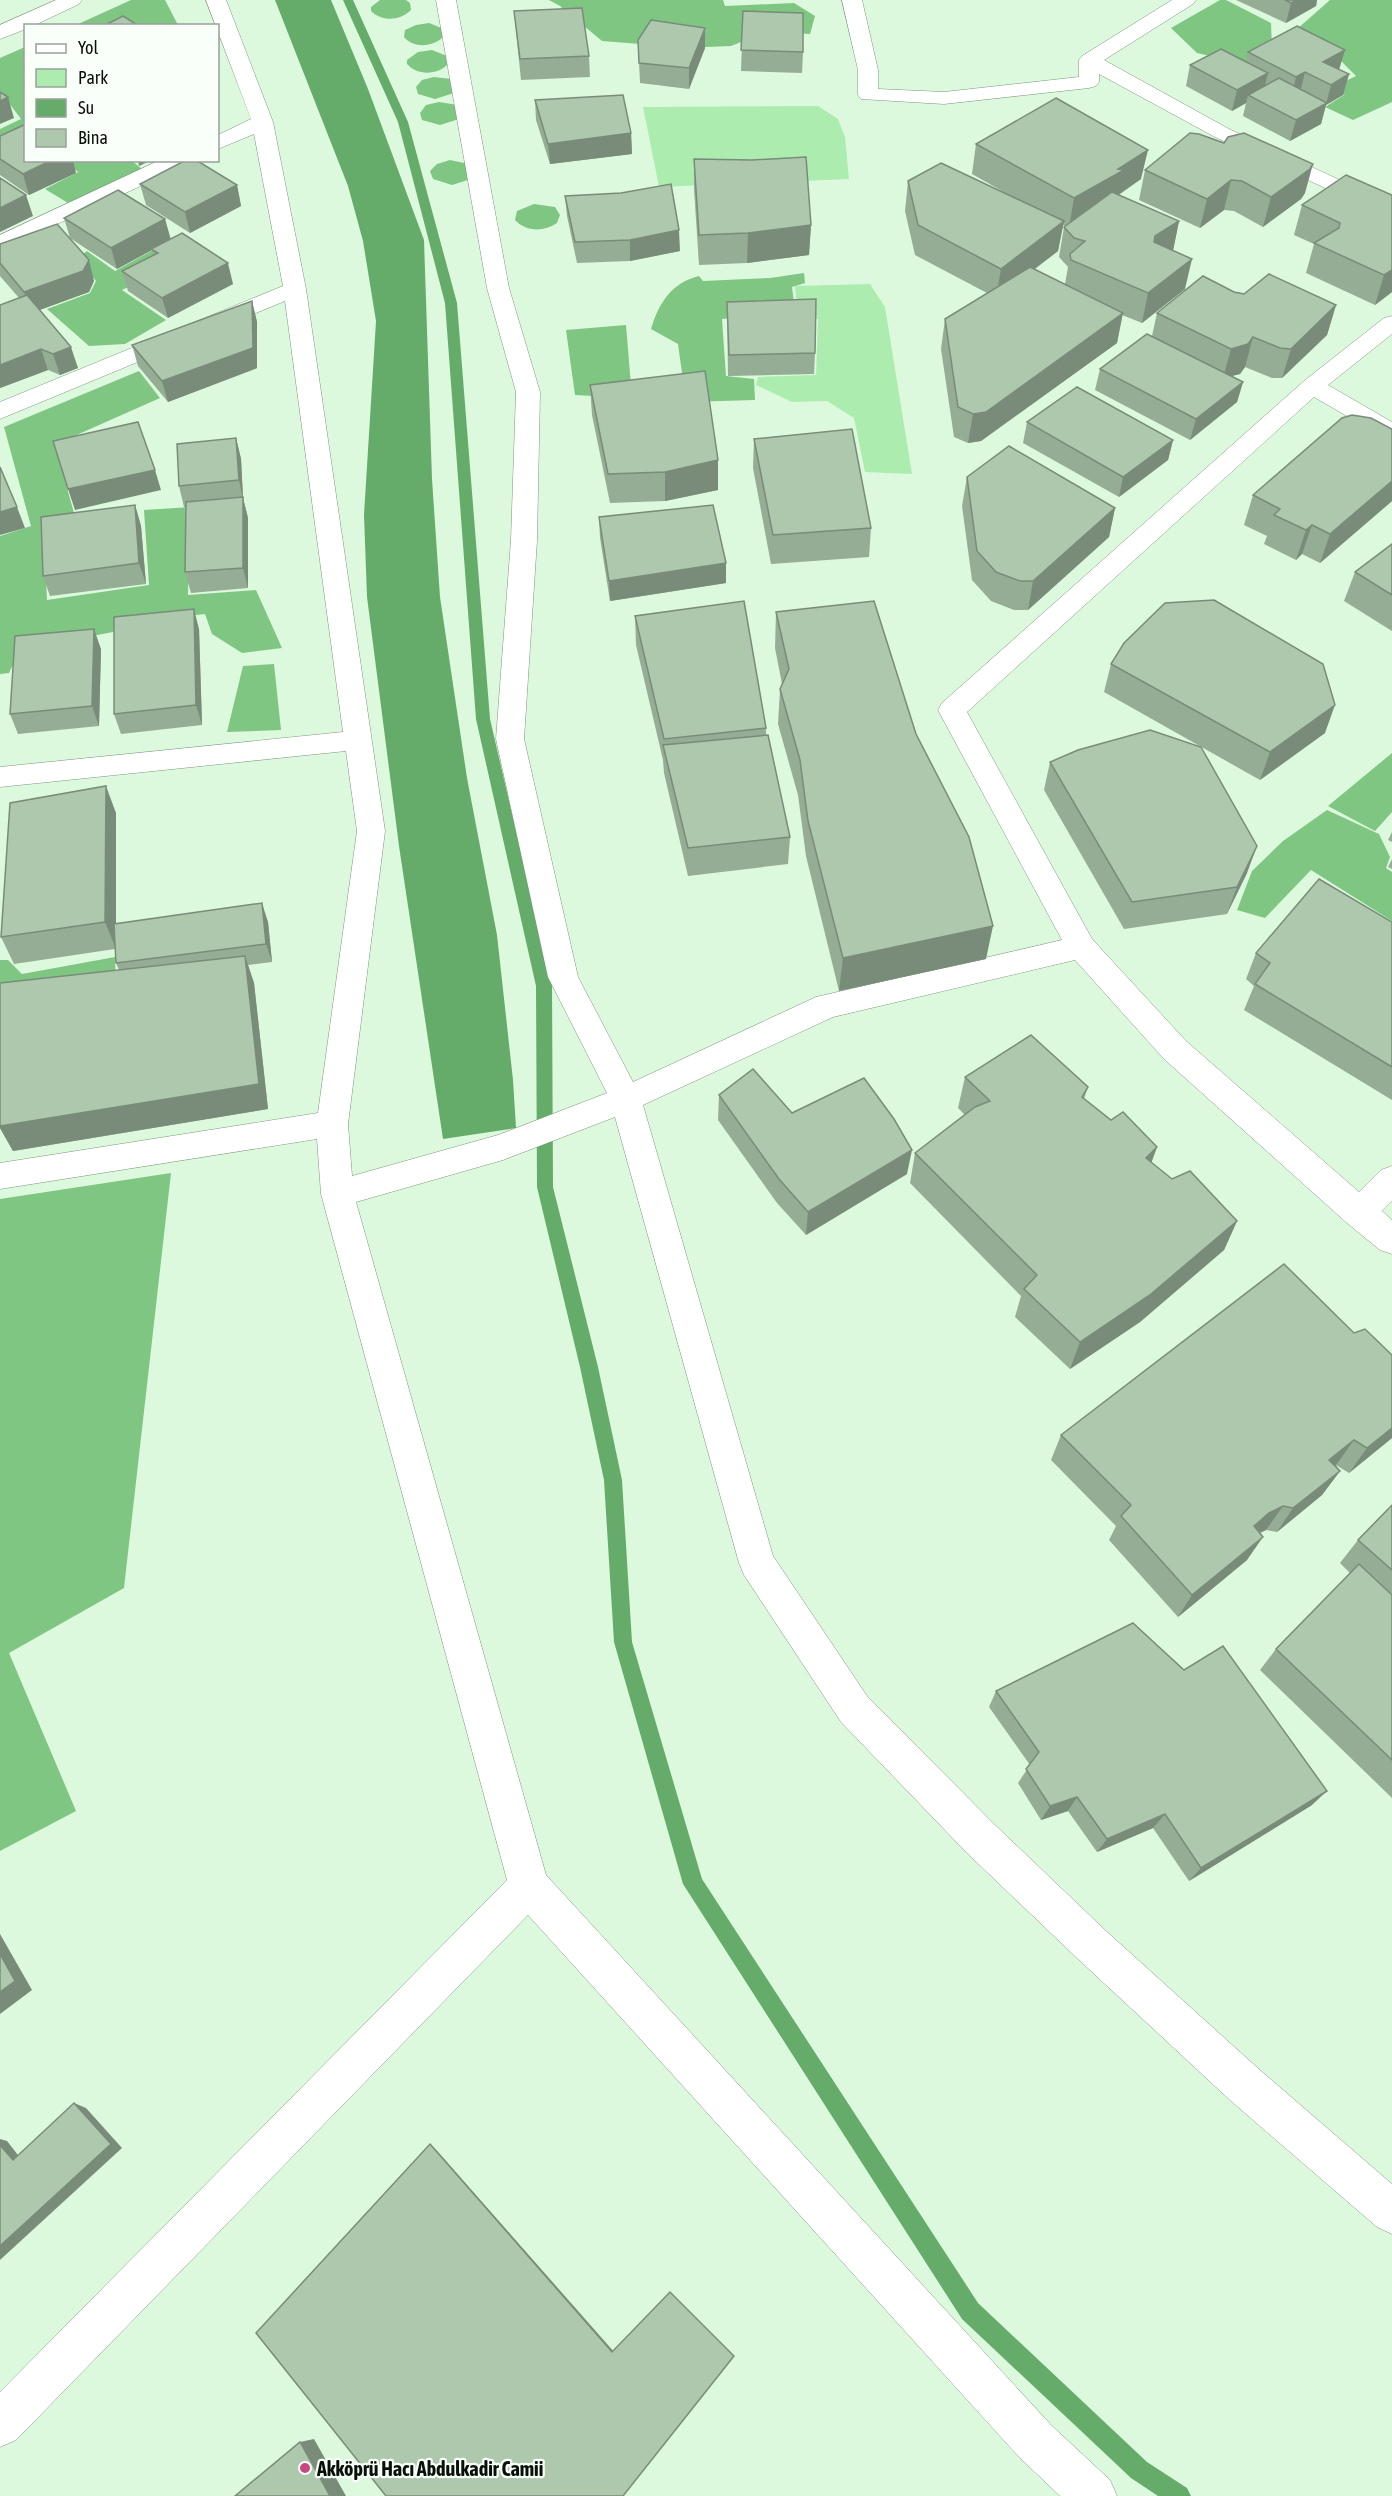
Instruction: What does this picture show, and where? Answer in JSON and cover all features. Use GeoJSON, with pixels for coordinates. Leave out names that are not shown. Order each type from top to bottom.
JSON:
{"type":"FeatureCollection","features":[{"type":"Feature","properties":{"kind":"street"},"geometry":{"type":"LineString","coordinates":[[0,33],[72,0]]}},
{"type":"Feature","properties":{"kind":"street"},"geometry":{"type":"LineString","coordinates":[[216,0],[262,122],[295,289],[371,831],[332,1124],[337,1194],[529,1886],[1027,2433],[1094,2496]]}},
{"type":"Feature","properties":{"kind":"street"},"geometry":{"type":"LineString","coordinates":[[446,0],[498,288],[528,392],[524,540],[510,739],[563,977],[626,1099],[757,1563],[854,1709],[981,1839],[1092,1945],[1246,2086],[1392,2212]]}},
{"type":"Feature","properties":{"kind":"street"},"geometry":{"type":"LineString","coordinates":[[852,0],[868,70],[868,96],[944,98],[1089,82],[1089,60]]}},
{"type":"Feature","properties":{"kind":"street"},"geometry":{"type":"LineString","coordinates":[[1089,60],[1186,0]]}},
{"type":"Feature","properties":{"kind":"street"},"geometry":{"type":"LineString","coordinates":[[1089,60],[1222,133],[1392,212]]}},
{"type":"Feature","properties":{"kind":"street"},"geometry":{"type":"LineString","coordinates":[[219,143],[262,122]]}},
{"type":"Feature","properties":{"kind":"street"},"geometry":{"type":"LineString","coordinates":[[0,243],[175,162]]}},
{"type":"Feature","properties":{"kind":"street"},"geometry":{"type":"LineString","coordinates":[[0,411],[295,289]]}},
{"type":"Feature","properties":{"kind":"street"},"geometry":{"type":"LineString","coordinates":[[1392,323],[1312,386],[952,710],[1081,947],[1175,1050],[1392,1240]]}},
{"type":"Feature","properties":{"kind":"street"},"geometry":{"type":"LineString","coordinates":[[1312,386],[1392,432]]}},
{"type":"Feature","properties":{"kind":"street"},"geometry":{"type":"LineString","coordinates":[[0,777],[360,740]]}},
{"type":"Feature","properties":{"kind":"street"},"geometry":{"type":"LineString","coordinates":[[337,1194],[503,1147],[626,1099],[827,1006],[1081,947]]}},
{"type":"Feature","properties":{"kind":"street"},"geometry":{"type":"LineString","coordinates":[[0,1176],[332,1124]]}},
{"type":"Feature","properties":{"kind":"street"},"geometry":{"type":"LineString","coordinates":[[1359,1213],[1392,1180]]}},
{"type":"Feature","properties":{"kind":"street"},"geometry":{"type":"LineString","coordinates":[[0,2424],[529,1886]]}},
{"type":"Feature","properties":{"kind":"green space"},"geometry":{"type":"Polygon","coordinates":[[[818,106],[838,119],[845,137],[849,179],[659,187],[643,107],[818,106]]]}},
{"type":"Feature","properties":{"kind":"green space"},"geometry":{"type":"Polygon","coordinates":[[[870,284],[885,307],[912,474],[865,472],[854,418],[827,401],[792,402],[756,385],[758,377],[816,375],[818,319],[798,315],[795,286],[870,284]]]}},
{"type":"Feature","properties":{"kind":"shaded area"},"geometry":{"type":"Polygon","coordinates":[[[131,0],[165,0],[177,24],[78,24],[131,0]]]}},
{"type":"Feature","properties":{"kind":"shaded area"},"geometry":{"type":"Polygon","coordinates":[[[380,0],[406,0],[410,3],[411,10],[396,18],[380,17],[371,11],[371,7],[380,0]]]}},
{"type":"Feature","properties":{"kind":"shaded area"},"geometry":{"type":"Polygon","coordinates":[[[549,0],[723,0],[725,6],[794,3],[815,16],[810,34],[742,30],[741,42],[731,46],[706,47],[653,38],[640,44],[602,41],[560,6],[549,0]]]}},
{"type":"Feature","properties":{"kind":"shaded area"},"geometry":{"type":"Polygon","coordinates":[[[1220,0],[1226,0],[1271,23],[1272,48],[1244,64],[1197,53],[1171,28],[1220,0]]]}},
{"type":"Feature","properties":{"kind":"shaded area"},"geometry":{"type":"Polygon","coordinates":[[[1330,0],[1392,0],[1392,102],[1353,120],[1325,107],[1344,95],[1333,87],[1356,76],[1337,57],[1296,30],[1330,0]]]}},
{"type":"Feature","properties":{"kind":"shaded area"},"geometry":{"type":"Polygon","coordinates":[[[429,23],[444,29],[444,36],[440,40],[418,45],[404,37],[405,30],[429,23]]]}},
{"type":"Feature","properties":{"kind":"shaded area"},"geometry":{"type":"Polygon","coordinates":[[[24,47],[24,146],[0,158],[0,129],[21,119],[0,91],[0,58],[24,47]]]}},
{"type":"Feature","properties":{"kind":"shaded area"},"geometry":{"type":"Polygon","coordinates":[[[432,50],[447,56],[448,64],[444,68],[428,73],[416,71],[407,64],[407,60],[418,52],[432,50]]]}},
{"type":"Feature","properties":{"kind":"shaded area"},"geometry":{"type":"Polygon","coordinates":[[[434,77],[451,79],[454,93],[435,99],[418,94],[416,87],[422,80],[434,77]]]}},
{"type":"Feature","properties":{"kind":"shaded area"},"geometry":{"type":"Polygon","coordinates":[[[439,102],[458,105],[459,119],[440,125],[422,120],[420,113],[426,105],[439,102]]]}},
{"type":"Feature","properties":{"kind":"shaded area"},"geometry":{"type":"Polygon","coordinates":[[[450,160],[469,164],[471,179],[452,185],[433,179],[430,171],[437,164],[450,160]]]}},
{"type":"Feature","properties":{"kind":"shaded area"},"geometry":{"type":"Polygon","coordinates":[[[64,162],[133,162],[142,169],[106,188],[68,203],[45,189],[80,173],[64,162]]]}},
{"type":"Feature","properties":{"kind":"shaded area"},"geometry":{"type":"Polygon","coordinates":[[[534,204],[555,207],[560,215],[557,223],[541,229],[530,229],[519,224],[515,220],[517,211],[534,204]]]}},
{"type":"Feature","properties":{"kind":"shaded area"},"geometry":{"type":"Polygon","coordinates":[[[173,239],[157,273],[122,290],[166,320],[125,344],[89,346],[47,309],[90,293],[96,281],[77,258],[87,251],[115,271],[173,239]]]}},
{"type":"Feature","properties":{"kind":"shaded area"},"geometry":{"type":"Polygon","coordinates":[[[804,273],[805,283],[792,287],[795,312],[722,319],[726,376],[754,379],[755,400],[686,402],[678,344],[651,329],[668,295],[689,279],[699,276],[703,281],[770,278],[804,273]]]}},
{"type":"Feature","properties":{"kind":"shaded area"},"geometry":{"type":"Polygon","coordinates":[[[626,325],[632,398],[575,395],[566,330],[626,325]]]}},
{"type":"Feature","properties":{"kind":"shaded area"},"geometry":{"type":"Polygon","coordinates":[[[139,371],[160,398],[63,441],[59,459],[74,513],[44,539],[47,600],[149,585],[144,510],[222,505],[189,523],[188,595],[256,590],[282,648],[242,653],[212,634],[205,614],[117,624],[113,632],[20,650],[9,673],[0,674],[0,536],[31,526],[4,427],[139,371]]]}},
{"type":"Feature","properties":{"kind":"shaded area"},"geometry":{"type":"Polygon","coordinates":[[[274,664],[281,730],[227,732],[243,666],[274,664]]]}},
{"type":"Feature","properties":{"kind":"shaded area"},"geometry":{"type":"Polygon","coordinates":[[[1392,753],[1392,812],[1375,831],[1328,806],[1392,753]]]}},
{"type":"Feature","properties":{"kind":"shaded area"},"geometry":{"type":"Polygon","coordinates":[[[1327,810],[1379,834],[1390,857],[1386,868],[1392,872],[1392,921],[1311,870],[1265,918],[1237,910],[1252,871],[1283,841],[1327,810]]]}},
{"type":"Feature","properties":{"kind":"shaded area"},"geometry":{"type":"Polygon","coordinates":[[[115,957],[116,993],[0,1108],[0,960],[8,960],[22,974],[115,957]]]}},
{"type":"Feature","properties":{"kind":"shaded area"},"geometry":{"type":"Polygon","coordinates":[[[171,1173],[124,1588],[9,1653],[76,1811],[0,1851],[0,1199],[171,1173]]]}},
{"type":"Feature","properties":{"kind":"water"},"geometry":{"type":"Polygon","coordinates":[[[275,0],[331,0],[368,89],[424,240],[432,479],[440,597],[467,778],[497,935],[516,1128],[443,1139],[399,846],[367,597],[364,515],[376,321],[363,241],[348,186],[275,0]]]}},
{"type":"Feature","properties":{"kind":"building"},"geometry":{"type":"Polygon","coordinates":[[[582,8],[589,56],[520,59],[514,11],[582,8]]]}},
{"type":"Feature","properties":{"kind":"building"},"geometry":{"type":"Polygon","coordinates":[[[743,11],[803,13],[803,52],[741,50],[743,11]]]}},
{"type":"Feature","properties":{"kind":"building"},"geometry":{"type":"Polygon","coordinates":[[[123,16],[136,24],[107,24],[123,16]]]}},
{"type":"Feature","properties":{"kind":"building"},"geometry":{"type":"Polygon","coordinates":[[[651,20],[705,28],[689,68],[639,63],[638,40],[651,20]]]}},
{"type":"Feature","properties":{"kind":"building"},"geometry":{"type":"Polygon","coordinates":[[[1297,26],[1345,50],[1323,62],[1349,74],[1331,85],[1305,72],[1296,77],[1248,52],[1297,26]]]}},
{"type":"Feature","properties":{"kind":"building"},"geometry":{"type":"Polygon","coordinates":[[[1221,49],[1268,73],[1237,90],[1190,65],[1221,49]]]}},
{"type":"Feature","properties":{"kind":"building"},"geometry":{"type":"Polygon","coordinates":[[[1279,78],[1327,103],[1296,120],[1248,95],[1279,78]]]}},
{"type":"Feature","properties":{"kind":"building"},"geometry":{"type":"Polygon","coordinates":[[[0,92],[8,97],[0,101],[0,92]]]}},
{"type":"Feature","properties":{"kind":"building"},"geometry":{"type":"Polygon","coordinates":[[[623,95],[631,133],[548,144],[535,100],[623,95]]]}},
{"type":"Feature","properties":{"kind":"building"},"geometry":{"type":"Polygon","coordinates":[[[1056,98],[1148,150],[1118,169],[1124,170],[1074,198],[976,144],[1056,98]]]}},
{"type":"Feature","properties":{"kind":"building"},"geometry":{"type":"Polygon","coordinates":[[[24,125],[24,162],[48,162],[23,174],[0,159],[0,136],[24,125]]]}},
{"type":"Feature","properties":{"kind":"building"},"geometry":{"type":"Polygon","coordinates":[[[1190,133],[1224,143],[1228,137],[1244,133],[1313,164],[1310,169],[1271,197],[1242,181],[1231,180],[1207,199],[1145,170],[1190,133]]]}},
{"type":"Feature","properties":{"kind":"building"},"geometry":{"type":"Polygon","coordinates":[[[806,157],[811,225],[748,233],[699,235],[694,159],[752,160],[806,157]]]}},
{"type":"Feature","properties":{"kind":"building"},"geometry":{"type":"Polygon","coordinates":[[[182,162],[199,162],[237,185],[185,212],[140,184],[182,162]]]}},
{"type":"Feature","properties":{"kind":"building"},"geometry":{"type":"Polygon","coordinates":[[[941,163],[1064,221],[1001,269],[918,225],[908,181],[941,163]]]}},
{"type":"Feature","properties":{"kind":"building"},"geometry":{"type":"Polygon","coordinates":[[[1346,175],[1392,195],[1392,270],[1384,275],[1314,243],[1339,228],[1340,223],[1302,205],[1346,175]]]}},
{"type":"Feature","properties":{"kind":"building"},"geometry":{"type":"Polygon","coordinates":[[[0,178],[26,195],[0,208],[0,178]]]}},
{"type":"Feature","properties":{"kind":"building"},"geometry":{"type":"Polygon","coordinates":[[[671,184],[679,230],[630,240],[575,242],[565,196],[621,193],[671,184]]]}},
{"type":"Feature","properties":{"kind":"building"},"geometry":{"type":"Polygon","coordinates":[[[118,190],[165,219],[111,248],[64,218],[118,190]]]}},
{"type":"Feature","properties":{"kind":"building"},"geometry":{"type":"Polygon","coordinates":[[[1112,192],[1179,221],[1155,236],[1154,242],[1192,259],[1148,293],[1071,260],[1070,254],[1085,241],[1074,238],[1064,227],[1112,192]]]}},
{"type":"Feature","properties":{"kind":"building"},"geometry":{"type":"Polygon","coordinates":[[[57,224],[89,260],[83,271],[24,292],[0,263],[0,244],[57,224]]]}},
{"type":"Feature","properties":{"kind":"building"},"geometry":{"type":"Polygon","coordinates":[[[182,233],[228,263],[162,298],[122,271],[158,253],[151,249],[182,233]]]}},
{"type":"Feature","properties":{"kind":"building"},"geometry":{"type":"Polygon","coordinates":[[[1030,267],[1123,313],[986,412],[973,414],[958,407],[945,319],[1030,267]]]}},
{"type":"Feature","properties":{"kind":"building"},"geometry":{"type":"Polygon","coordinates":[[[1269,274],[1336,305],[1291,349],[1280,348],[1253,337],[1248,344],[1231,349],[1157,313],[1203,276],[1234,292],[1244,294],[1269,274]]]}},
{"type":"Feature","properties":{"kind":"building"},"geometry":{"type":"Polygon","coordinates":[[[27,295],[71,347],[53,354],[41,349],[0,365],[0,305],[27,295]]]}},
{"type":"Feature","properties":{"kind":"building"},"geometry":{"type":"Polygon","coordinates":[[[816,299],[815,353],[729,355],[727,302],[816,299]]]}},
{"type":"Feature","properties":{"kind":"building"},"geometry":{"type":"Polygon","coordinates":[[[252,301],[253,348],[162,381],[132,345],[252,301]]]}},
{"type":"Feature","properties":{"kind":"building"},"geometry":{"type":"Polygon","coordinates":[[[1147,334],[1243,382],[1196,419],[1100,369],[1147,334]]]}},
{"type":"Feature","properties":{"kind":"building"},"geometry":{"type":"Polygon","coordinates":[[[705,371],[718,460],[665,472],[608,474],[590,385],[705,371]]]}},
{"type":"Feature","properties":{"kind":"building"},"geometry":{"type":"Polygon","coordinates":[[[1077,387],[1173,440],[1123,477],[1027,422],[1077,387]]]}},
{"type":"Feature","properties":{"kind":"building"},"geometry":{"type":"Polygon","coordinates":[[[1352,415],[1371,418],[1392,429],[1392,481],[1330,534],[1312,525],[1306,530],[1274,515],[1280,509],[1253,495],[1342,418],[1352,415]]]}},
{"type":"Feature","properties":{"kind":"building"},"geometry":{"type":"Polygon","coordinates":[[[138,422],[155,470],[68,489],[53,441],[138,422]]]}},
{"type":"Feature","properties":{"kind":"building"},"geometry":{"type":"Polygon","coordinates":[[[852,429],[871,528],[773,535],[754,439],[852,429]]]}},
{"type":"Feature","properties":{"kind":"building"},"geometry":{"type":"Polygon","coordinates":[[[236,438],[239,480],[179,486],[177,444],[236,438]]]}},
{"type":"Feature","properties":{"kind":"building"},"geometry":{"type":"Polygon","coordinates":[[[1009,446],[1115,508],[1033,581],[1020,581],[996,572],[977,551],[967,477],[1009,446]]]}},
{"type":"Feature","properties":{"kind":"building"},"geometry":{"type":"Polygon","coordinates":[[[0,467],[17,507],[0,512],[0,467]]]}},
{"type":"Feature","properties":{"kind":"building"},"geometry":{"type":"Polygon","coordinates":[[[243,497],[243,568],[185,572],[186,502],[243,497]]]}},
{"type":"Feature","properties":{"kind":"building"},"geometry":{"type":"Polygon","coordinates":[[[135,505],[139,563],[43,576],[41,517],[135,505]]]}},
{"type":"Feature","properties":{"kind":"building"},"geometry":{"type":"Polygon","coordinates":[[[713,505],[726,563],[609,581],[599,517],[713,505]]]}},
{"type":"Feature","properties":{"kind":"building"},"geometry":{"type":"Polygon","coordinates":[[[1392,544],[1392,595],[1355,572],[1392,544]]]}},
{"type":"Feature","properties":{"kind":"building"},"geometry":{"type":"Polygon","coordinates":[[[1214,600],[1323,664],[1335,705],[1270,752],[1111,664],[1124,643],[1165,603],[1214,600]]]}},
{"type":"Feature","properties":{"kind":"building"},"geometry":{"type":"Polygon","coordinates":[[[744,601],[766,728],[664,739],[635,616],[744,601]]]}},
{"type":"Feature","properties":{"kind":"building"},"geometry":{"type":"Polygon","coordinates":[[[874,601],[916,734],[969,837],[993,926],[843,958],[808,821],[800,760],[780,689],[789,669],[776,612],[874,601]]]}},
{"type":"Feature","properties":{"kind":"building"},"geometry":{"type":"Polygon","coordinates":[[[194,609],[196,705],[114,714],[114,617],[194,609]]]}},
{"type":"Feature","properties":{"kind":"building"},"geometry":{"type":"Polygon","coordinates":[[[94,629],[92,706],[10,714],[15,636],[94,629]]]}},
{"type":"Feature","properties":{"kind":"building"},"geometry":{"type":"Polygon","coordinates":[[[1150,730],[1201,747],[1257,846],[1237,887],[1132,902],[1050,762],[1078,750],[1150,730]]]}},
{"type":"Feature","properties":{"kind":"building"},"geometry":{"type":"Polygon","coordinates":[[[768,735],[790,837],[688,848],[663,745],[768,735]]]}},
{"type":"Feature","properties":{"kind":"building"},"geometry":{"type":"Polygon","coordinates":[[[106,786],[105,922],[1,937],[10,803],[106,786]]]}},
{"type":"Feature","properties":{"kind":"building"},"geometry":{"type":"Polygon","coordinates":[[[1319,879],[1392,922],[1392,1067],[1255,984],[1270,963],[1256,953],[1319,879]]]}},
{"type":"Feature","properties":{"kind":"building"},"geometry":{"type":"Polygon","coordinates":[[[262,903],[266,944],[116,963],[114,924],[262,903]]]}},
{"type":"Feature","properties":{"kind":"building"},"geometry":{"type":"Polygon","coordinates":[[[245,956],[259,1084],[0,1126],[0,983],[245,956]]]}},
{"type":"Feature","properties":{"kind":"building"},"geometry":{"type":"Polygon","coordinates":[[[1031,1035],[1088,1087],[1082,1097],[1111,1120],[1123,1112],[1157,1147],[1146,1158],[1172,1179],[1190,1171],[1237,1221],[1151,1294],[1080,1342],[1024,1289],[1037,1275],[915,1153],[975,1107],[990,1101],[965,1077],[1031,1035]]]}},
{"type":"Feature","properties":{"kind":"building"},"geometry":{"type":"Polygon","coordinates":[[[753,1069],[792,1113],[864,1078],[894,1119],[912,1150],[808,1212],[779,1179],[719,1095],[753,1069]]]}},
{"type":"Feature","properties":{"kind":"building"},"geometry":{"type":"Polygon","coordinates":[[[1284,1264],[1354,1333],[1365,1329],[1392,1355],[1392,1428],[1367,1448],[1354,1440],[1329,1460],[1340,1471],[1293,1508],[1283,1506],[1269,1513],[1254,1526],[1263,1537],[1192,1595],[1121,1516],[1131,1505],[1061,1435],[1284,1264]]]}},
{"type":"Feature","properties":{"kind":"building"},"geometry":{"type":"Polygon","coordinates":[[[1392,1505],[1392,1570],[1358,1540],[1392,1505]]]}},
{"type":"Feature","properties":{"kind":"building"},"geometry":{"type":"Polygon","coordinates":[[[1359,1564],[1392,1595],[1392,1760],[1276,1649],[1359,1564]]]}},
{"type":"Feature","properties":{"kind":"building"},"geometry":{"type":"Polygon","coordinates":[[[1133,1623],[1184,1670],[1223,1646],[1327,1791],[1201,1868],[1165,1814],[1107,1839],[1077,1797],[1050,1806],[1026,1769],[1039,1752],[996,1691],[1133,1623]]]}},
{"type":"Feature","properties":{"kind":"building"},"geometry":{"type":"Polygon","coordinates":[[[0,1954],[15,1981],[0,1992],[0,1954]]]}},
{"type":"Feature","properties":{"kind":"building"},"geometry":{"type":"Polygon","coordinates":[[[74,2103],[111,2144],[0,2246],[0,2145],[13,2160],[74,2103]]]}},
{"type":"Feature","properties":{"kind":"building"},"geometry":{"type":"Polygon","coordinates":[[[430,2144],[612,2352],[670,2292],[734,2356],[623,2496],[386,2496],[256,2333],[430,2144]]]}},
{"type":"Feature","properties":{"kind":"building","name":"Akköprü Hacı Abdulkadir Camii"},"geometry":{"type":"Polygon","coordinates":[[[300,2442],[330,2496],[235,2496],[300,2442]]]}},
{"type":"Feature","properties":{"kind":"waterway"},"geometry":{"type":"LineString","coordinates":[[348,0],[403,122],[451,303],[483,719],[544,986],[545,1187],[589,1367],[613,1480],[623,1642],[693,1884],[970,2311],[1139,2470],[1179,2496]]}},
{"type":"Feature","properties":{"kind":"place","name":"Akköprü Hacı Abdulkadir Camii"},"geometry":{"type":"Point","coordinates":[305,2468]}}]}
